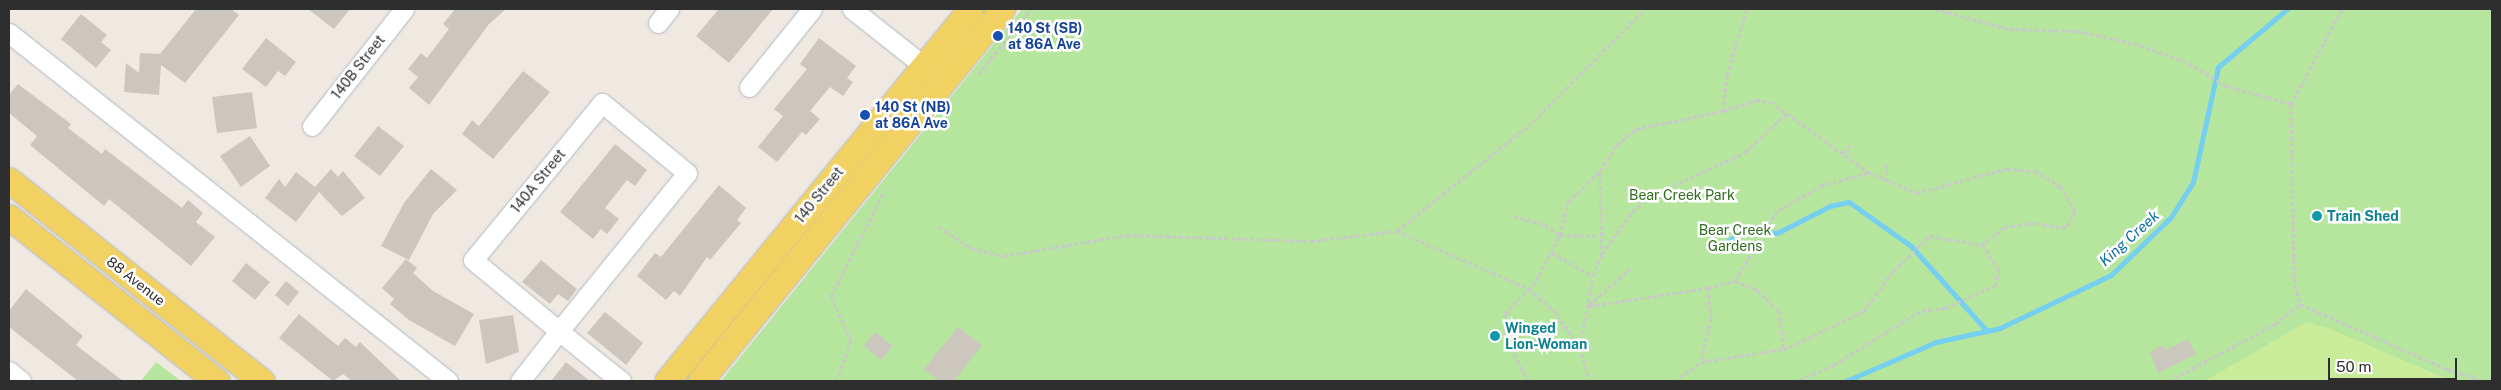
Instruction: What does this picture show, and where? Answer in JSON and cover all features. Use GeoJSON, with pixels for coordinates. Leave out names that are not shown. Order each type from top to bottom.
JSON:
{"type":"FeatureCollection","features":[{"type":"Feature","properties":{"kind":"main road","name":"140 Street"},"geometry":{"type":"LineString","coordinates":[[667,381],[970,9]]}},
{"type":"Feature","properties":{"kind":"main road","name":"140 Street"},"geometry":{"type":"LineString","coordinates":[[700,381],[1002,9]]}},
{"type":"Feature","properties":{"kind":"main road","name":"88 Avenue"},"geometry":{"type":"LineString","coordinates":[[9,180],[262,381]]}},
{"type":"Feature","properties":{"kind":"main road","name":"88 Avenue"},"geometry":{"type":"LineString","coordinates":[[9,217],[217,381]]}},
{"type":"Feature","properties":{"kind":"street","name":"140B Street"},"geometry":{"type":"LineString","coordinates":[[312,126],[404,9]]}},
{"type":"Feature","properties":{"kind":"street"},"geometry":{"type":"LineString","coordinates":[[749,87],[812,9]]}},
{"type":"Feature","properties":{"kind":"street"},"geometry":{"type":"LineString","coordinates":[[852,9],[943,81]]}},
{"type":"Feature","properties":{"kind":"street"},"geometry":{"type":"LineString","coordinates":[[9,32],[448,381]]}},
{"type":"Feature","properties":{"kind":"street","name":"140A Street"},"geometry":{"type":"LineString","coordinates":[[602,103],[687,173],[559,331],[473,260],[602,103]]}},
{"type":"Feature","properties":{"kind":"street"},"geometry":{"type":"LineString","coordinates":[[520,381],[559,331],[621,381]]}},
{"type":"Feature","properties":{"kind":"street"},"geometry":{"type":"LineString","coordinates":[[9,372],[21,381]]}},
{"type":"Feature","properties":{"kind":"path"},"geometry":{"type":"LineString","coordinates":[[939,226],[971,248],[1004,256],[1127,235],[1311,241],[1397,230],[1534,122],[1645,9]]}},
{"type":"Feature","properties":{"kind":"path"},"geometry":{"type":"LineString","coordinates":[[1723,111],[1727,75],[1748,9]]}},
{"type":"Feature","properties":{"kind":"path"},"geometry":{"type":"LineString","coordinates":[[1935,9],[2009,29],[2077,31],[2140,45],[2189,63],[2218,83],[2291,104]]}},
{"type":"Feature","properties":{"kind":"path"},"geometry":{"type":"LineString","coordinates":[[2300,304],[2294,279],[2291,104],[2342,9]]}},
{"type":"Feature","properties":{"kind":"path"},"geometry":{"type":"LineString","coordinates":[[1528,381],[1505,337],[1503,321],[1529,289],[1552,253],[1560,235],[1568,202],[1600,171],[1617,145],[1636,128],[1723,111],[1764,100],[1788,112],[1868,172],[1886,181],[1926,193],[1967,178],[2023,169],[2051,179],[2073,203],[2075,212],[2066,228],[2015,224],[1982,245],[1927,238],[1902,262],[1864,311],[1828,326],[1790,351],[1783,349],[1701,362],[1675,381]]}},
{"type":"Feature","properties":{"kind":"path"},"geometry":{"type":"LineString","coordinates":[[1580,347],[1593,276],[1602,255],[1632,212],[1649,197],[1746,152],[1788,112]]}},
{"type":"Feature","properties":{"kind":"path"},"geometry":{"type":"LineString","coordinates":[[1844,153],[1850,145]]}},
{"type":"Feature","properties":{"kind":"path"},"geometry":{"type":"LineString","coordinates":[[1886,181],[1887,163]]}},
{"type":"Feature","properties":{"kind":"path"},"geometry":{"type":"LineString","coordinates":[[1600,171],[1598,236],[1602,255]]}},
{"type":"Feature","properties":{"kind":"path"},"geometry":{"type":"LineString","coordinates":[[1735,281],[1764,228],[1777,211],[1822,185],[1868,172]]}},
{"type":"Feature","properties":{"kind":"path"},"geometry":{"type":"LineString","coordinates":[[836,381],[851,341],[831,296],[891,182]]}},
{"type":"Feature","properties":{"kind":"path"},"geometry":{"type":"LineString","coordinates":[[1514,216],[1545,225],[1560,235],[1598,236]]}},
{"type":"Feature","properties":{"kind":"path"},"geometry":{"type":"LineString","coordinates":[[1397,230],[1529,289],[1553,310],[1580,347],[1590,381]]}},
{"type":"Feature","properties":{"kind":"path"},"geometry":{"type":"LineString","coordinates":[[1796,381],[1834,365],[1920,311],[1945,308],[1974,293],[1996,285],[2000,278],[1999,269],[1982,245]]}},
{"type":"Feature","properties":{"kind":"path"},"geometry":{"type":"LineString","coordinates":[[1552,253],[1593,276]]}},
{"type":"Feature","properties":{"kind":"path"},"geometry":{"type":"LineString","coordinates":[[1589,306],[1630,269]]}},
{"type":"Feature","properties":{"kind":"path"},"geometry":{"type":"LineString","coordinates":[[1589,306],[1708,288],[1735,281],[1757,290],[1779,311],[1783,349]]}},
{"type":"Feature","properties":{"kind":"path"},"geometry":{"type":"LineString","coordinates":[[1701,362],[1712,318],[1708,288]]}},
{"type":"Feature","properties":{"kind":"path"},"geometry":{"type":"LineString","coordinates":[[2169,381],[2276,324],[2300,304]]}},
{"type":"Feature","properties":{"kind":"path"},"geometry":{"type":"LineString","coordinates":[[2300,304],[2447,369],[2484,381]]}},
{"type":"Feature","properties":{"kind":"path"},"geometry":{"type":"LineString","coordinates":[[2490,381],[2492,375]]}},
{"type":"Feature","properties":{"kind":"green space","name":"Bear Creek Park"},"geometry":{"type":"Polygon","coordinates":[[[1022,9],[2492,9],[2492,381],[721,381],[1022,9]]]}},
{"type":"Feature","properties":{"kind":"green space"},"geometry":{"type":"Polygon","coordinates":[[[2306,322],[2328,328],[2452,381],[2205,381],[2306,322]]]}},
{"type":"Feature","properties":{"kind":"green space"},"geometry":{"type":"Polygon","coordinates":[[[156,362],[181,381],[141,381],[156,362]]]}},
{"type":"Feature","properties":{"kind":"building"},"geometry":{"type":"Polygon","coordinates":[[[196,9],[231,9],[239,15],[185,83],[161,65],[159,95],[124,92],[126,63],[139,73],[140,53],[160,54],[196,9]]]}},
{"type":"Feature","properties":{"kind":"building"},"geometry":{"type":"Polygon","coordinates":[[[308,9],[350,9],[334,29],[308,9]]]}},
{"type":"Feature","properties":{"kind":"building"},"geometry":{"type":"Polygon","coordinates":[[[455,9],[506,9],[489,24],[429,105],[409,88],[418,77],[408,69],[421,53],[427,58],[449,29],[443,24],[455,9]]]}},
{"type":"Feature","properties":{"kind":"building"},"geometry":{"type":"Polygon","coordinates":[[[719,9],[773,9],[729,63],[696,36],[719,9]]]}},
{"type":"Feature","properties":{"kind":"building"},"geometry":{"type":"Polygon","coordinates":[[[81,14],[107,35],[101,42],[111,50],[96,68],[61,39],[81,14]]]}},
{"type":"Feature","properties":{"kind":"building"},"geometry":{"type":"Polygon","coordinates":[[[266,38],[296,62],[285,76],[278,71],[266,87],[242,69],[266,38]]]}},
{"type":"Feature","properties":{"kind":"building"},"geometry":{"type":"Polygon","coordinates":[[[819,38],[856,66],[847,78],[853,82],[843,96],[830,87],[810,111],[820,119],[806,135],[802,132],[777,162],[758,147],[783,116],[774,109],[807,69],[800,64],[819,38]]]}},
{"type":"Feature","properties":{"kind":"building"},"geometry":{"type":"Polygon","coordinates":[[[523,71],[550,92],[493,159],[462,134],[472,120],[479,126],[523,71]]]}},
{"type":"Feature","properties":{"kind":"building"},"geometry":{"type":"Polygon","coordinates":[[[18,84],[71,124],[68,128],[102,154],[105,149],[182,208],[188,200],[203,213],[196,222],[215,237],[191,266],[109,199],[104,206],[30,145],[37,136],[9,113],[9,95],[18,84]]]}},
{"type":"Feature","properties":{"kind":"building"},"geometry":{"type":"Polygon","coordinates":[[[252,92],[257,128],[217,133],[212,97],[252,92]]]}},
{"type":"Feature","properties":{"kind":"building"},"geometry":{"type":"Polygon","coordinates":[[[378,126],[404,146],[380,176],[354,156],[378,126]]]}},
{"type":"Feature","properties":{"kind":"building"},"geometry":{"type":"Polygon","coordinates":[[[250,136],[270,166],[241,187],[220,156],[250,136]]]}},
{"type":"Feature","properties":{"kind":"building"},"geometry":{"type":"Polygon","coordinates":[[[615,144],[647,170],[635,186],[627,180],[605,208],[619,219],[607,234],[601,229],[593,239],[560,212],[615,144]]]}},
{"type":"Feature","properties":{"kind":"building"},"geometry":{"type":"Polygon","coordinates":[[[331,169],[338,177],[343,171],[365,198],[342,216],[319,192],[296,222],[265,198],[279,179],[285,187],[296,172],[315,187],[331,169]]]}},
{"type":"Feature","properties":{"kind":"building"},"geometry":{"type":"Polygon","coordinates":[[[431,169],[457,190],[433,214],[409,260],[381,246],[404,203],[431,169]]]}},
{"type":"Feature","properties":{"kind":"building"},"geometry":{"type":"Polygon","coordinates":[[[719,185],[746,208],[737,220],[741,223],[710,260],[707,257],[680,296],[674,291],[666,300],[637,276],[655,253],[661,257],[719,185]]]}},
{"type":"Feature","properties":{"kind":"building"},"geometry":{"type":"Polygon","coordinates":[[[406,259],[417,268],[413,273],[433,291],[474,314],[455,346],[409,320],[390,304],[394,299],[382,288],[406,259]]]}},
{"type":"Feature","properties":{"kind":"building"},"geometry":{"type":"Polygon","coordinates":[[[541,260],[577,289],[568,301],[558,294],[550,304],[522,282],[541,260]]]}},
{"type":"Feature","properties":{"kind":"building"},"geometry":{"type":"Polygon","coordinates":[[[246,263],[270,282],[255,300],[232,281],[246,263]]]}},
{"type":"Feature","properties":{"kind":"building"},"geometry":{"type":"Polygon","coordinates":[[[286,281],[299,292],[288,306],[275,295],[286,281]]]}},
{"type":"Feature","properties":{"kind":"building"},"geometry":{"type":"Polygon","coordinates":[[[26,289],[83,336],[76,345],[123,381],[78,381],[9,327],[9,311],[26,289]]]}},
{"type":"Feature","properties":{"kind":"building"},"geometry":{"type":"Polygon","coordinates":[[[605,312],[643,343],[626,365],[587,333],[605,312]]]}},
{"type":"Feature","properties":{"kind":"building"},"geometry":{"type":"Polygon","coordinates":[[[299,314],[338,346],[345,338],[356,347],[360,342],[401,381],[352,381],[343,374],[333,381],[279,338],[299,314]]]}},
{"type":"Feature","properties":{"kind":"building"},"geometry":{"type":"Polygon","coordinates":[[[513,315],[519,352],[486,364],[479,320],[513,315]]]}},
{"type":"Feature","properties":{"kind":"building"},"geometry":{"type":"Polygon","coordinates":[[[958,327],[982,345],[954,381],[939,381],[924,369],[958,327]]]}},
{"type":"Feature","properties":{"kind":"building"},"geometry":{"type":"Polygon","coordinates":[[[875,332],[893,346],[881,360],[864,346],[875,332]]]}},
{"type":"Feature","properties":{"kind":"building"},"geometry":{"type":"Polygon","coordinates":[[[2188,339],[2196,354],[2158,373],[2150,352],[2163,345],[2166,350],[2188,339]]]}},
{"type":"Feature","properties":{"kind":"building"},"geometry":{"type":"Polygon","coordinates":[[[566,362],[590,381],[551,381],[566,362]]]}},
{"type":"Feature","properties":{"kind":"waterway","name":"King Creek"},"geometry":{"type":"LineString","coordinates":[[1846,381],[1936,342],[2000,328],[2111,275],[2171,217],[2193,182],[2218,67],[2287,9]]}},
{"type":"Feature","properties":{"kind":"waterway"},"geometry":{"type":"LineString","coordinates":[[1715,249],[1744,231],[1777,233],[1830,206],[1849,202],[1911,246],[1987,331]]}},
{"type":"Feature","properties":{"kind":"place","name":"140 St (SB) at 86A Ave"},"geometry":{"type":"Point","coordinates":[998,36]}},
{"type":"Feature","properties":{"kind":"place","name":"140 St (NB) at 86A Ave"},"geometry":{"type":"Point","coordinates":[865,115]}},
{"type":"Feature","properties":{"kind":"place","name":"Train Shed"},"geometry":{"type":"Point","coordinates":[2317,216]}},
{"type":"Feature","properties":{"kind":"place","name":"Winged Lion-Woman"},"geometry":{"type":"Point","coordinates":[1495,336]}},
{"type":"Feature","properties":{"kind":"park label","name":"Bear Creek Gardens"},"geometry":{"type":"Point","coordinates":[1735,238]}}]}
